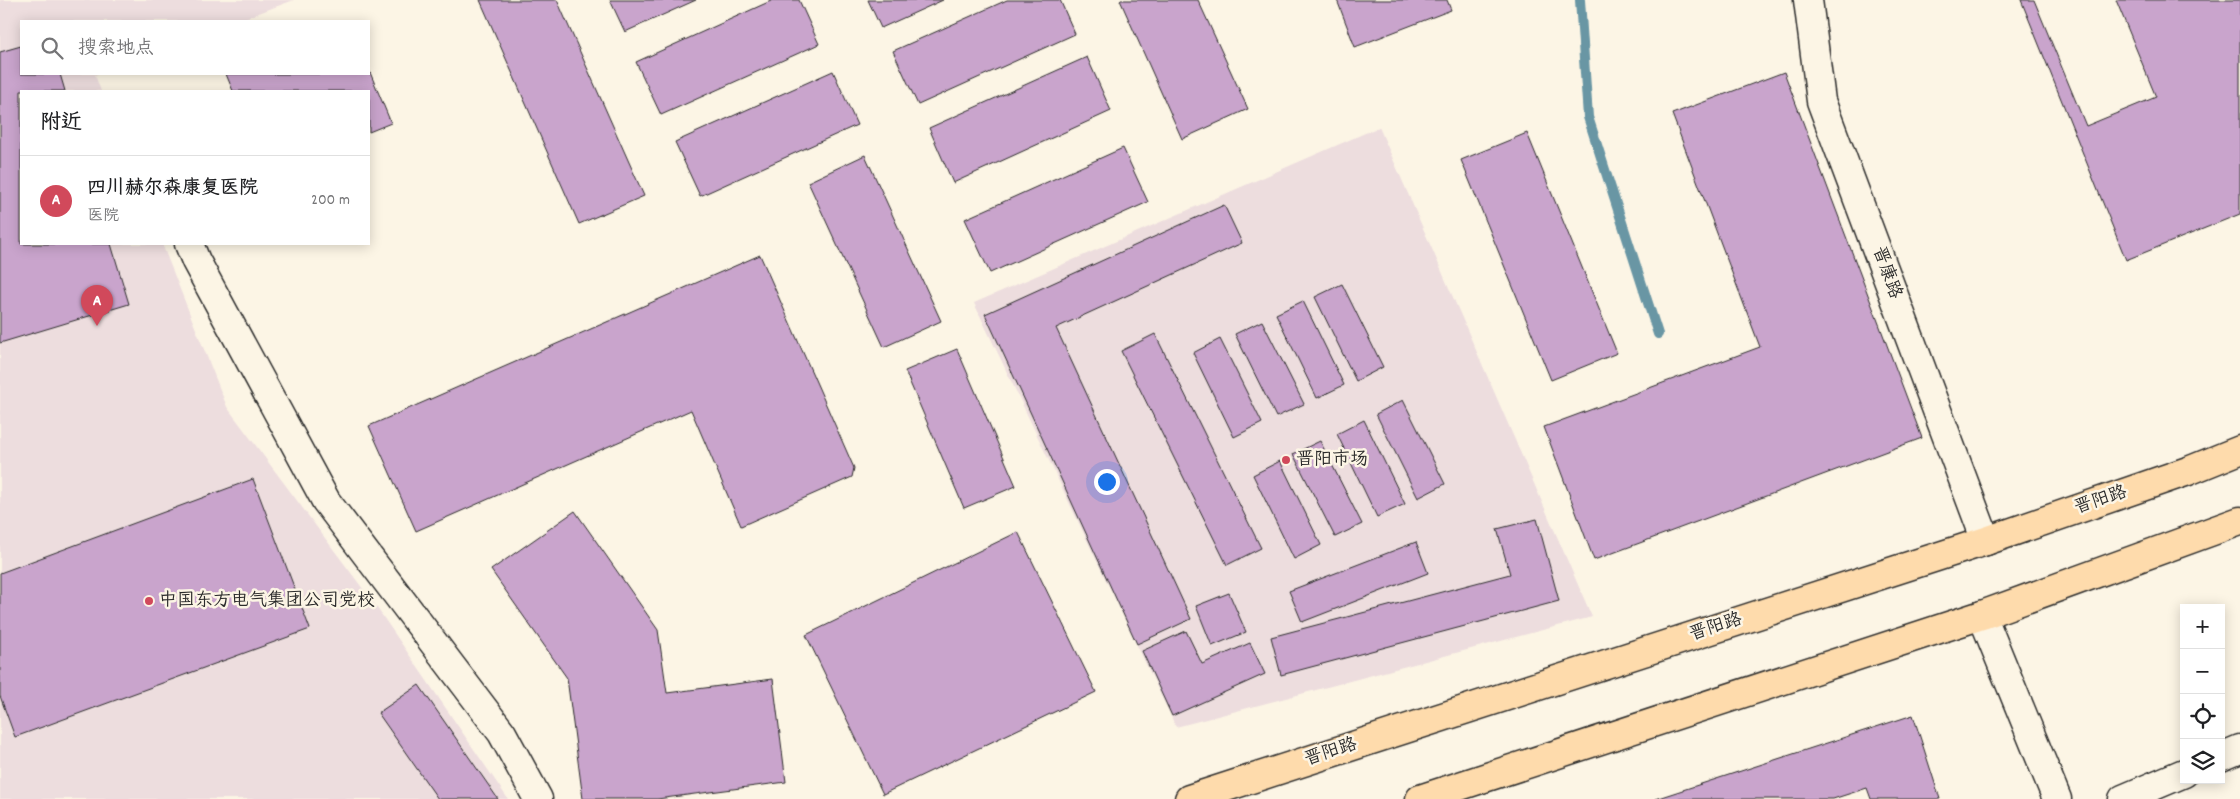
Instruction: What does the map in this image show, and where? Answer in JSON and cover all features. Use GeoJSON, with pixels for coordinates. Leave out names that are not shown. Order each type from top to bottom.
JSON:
{"type":"FeatureCollection","features":[{"type":"Feature","properties":{"kind":"main road","name":"晋阳路"},"geometry":{"type":"LineString","coordinates":[[1190,799],[1986,541],[2188,471],[2240,450]]}},
{"type":"Feature","properties":{"kind":"main road"},"geometry":{"type":"LineString","coordinates":[[1420,799],[1982,615],[2240,521]]}},
{"type":"Feature","properties":{"kind":"street","name":"晋康路"},"geometry":{"type":"LineString","coordinates":[[1808,0],[1822,101],[1986,541]]}},
{"type":"Feature","properties":{"kind":"street"},"geometry":{"type":"LineString","coordinates":[[189,245],[196,261],[326,501],[502,733],[538,799]]}},
{"type":"Feature","properties":{"kind":"street"},"geometry":{"type":"LineString","coordinates":[[1982,615],[2057,799]]}},
{"type":"Feature","properties":{"kind":"street"},"geometry":{"type":"LineString","coordinates":[[2225,756],[2240,750]]}},
{"type":"Feature","properties":{"kind":"street"},"geometry":{"type":"LineString","coordinates":[[2123,799],[2180,775]]}},
{"type":"Feature","properties":{"kind":"shaded area"},"geometry":{"type":"Polygon","coordinates":[[[0,0],[294,0],[240,20],[20,20],[20,75],[95,75],[101,90],[20,90],[20,245],[162,245],[227,407],[375,605],[508,799],[0,799],[0,0]]]}},
{"type":"Feature","properties":{"kind":"shaded area","name":"晋阳市场"},"geometry":{"type":"Polygon","coordinates":[[[1379,127],[1592,617],[1176,727],[974,303],[1379,127]]]}},
{"type":"Feature","properties":{"kind":"building"},"geometry":{"type":"Polygon","coordinates":[[[480,0],[557,0],[644,196],[579,224],[480,0]]]}},
{"type":"Feature","properties":{"kind":"building"},"geometry":{"type":"Polygon","coordinates":[[[610,0],[696,0],[625,32],[610,0]]]}},
{"type":"Feature","properties":{"kind":"building"},"geometry":{"type":"Polygon","coordinates":[[[773,0],[799,0],[819,44],[661,115],[636,62],[773,0]]]}},
{"type":"Feature","properties":{"kind":"building"},"geometry":{"type":"Polygon","coordinates":[[[868,0],[943,0],[881,28],[868,0]]]}},
{"type":"Feature","properties":{"kind":"building"},"geometry":{"type":"Polygon","coordinates":[[[1007,0],[1060,0],[1075,34],[918,105],[893,51],[1007,0]]]}},
{"type":"Feature","properties":{"kind":"building"},"geometry":{"type":"Polygon","coordinates":[[[1120,0],[1198,0],[1248,109],[1182,139],[1120,0]]]}},
{"type":"Feature","properties":{"kind":"building"},"geometry":{"type":"Polygon","coordinates":[[[1337,0],[1447,0],[1451,10],[1355,47],[1337,0]]]}},
{"type":"Feature","properties":{"kind":"building"},"geometry":{"type":"Polygon","coordinates":[[[2021,0],[2034,0],[2086,126],[2156,97],[2116,0],[2240,0],[2240,214],[2126,260],[2021,0]]]}},
{"type":"Feature","properties":{"kind":"building"},"geometry":{"type":"Polygon","coordinates":[[[20,46],[20,75],[60,75],[65,90],[20,90],[20,245],[111,245],[129,304],[0,343],[0,52],[20,46]]]}},
{"type":"Feature","properties":{"kind":"building"},"geometry":{"type":"Polygon","coordinates":[[[1087,57],[1111,111],[953,183],[929,128],[1087,57]]]}},
{"type":"Feature","properties":{"kind":"building"},"geometry":{"type":"Polygon","coordinates":[[[833,71],[857,125],[700,196],[675,142],[833,71]]]}},
{"type":"Feature","properties":{"kind":"building"},"geometry":{"type":"Polygon","coordinates":[[[370,72],[391,123],[370,132],[370,90],[233,90],[226,75],[370,75],[370,72]]]}},
{"type":"Feature","properties":{"kind":"building"},"geometry":{"type":"Polygon","coordinates":[[[1784,72],[1922,438],[1594,560],[1544,427],[1760,347],[1672,114],[1784,72]]]}},
{"type":"Feature","properties":{"kind":"building"},"geometry":{"type":"Polygon","coordinates":[[[1527,133],[1617,353],[1551,380],[1461,160],[1527,133]]]}},
{"type":"Feature","properties":{"kind":"building"},"geometry":{"type":"Polygon","coordinates":[[[1123,148],[1148,202],[990,273],[965,219],[1123,148]]]}},
{"type":"Feature","properties":{"kind":"building"},"geometry":{"type":"Polygon","coordinates":[[[865,155],[941,321],[884,347],[808,182],[865,155]]]}},
{"type":"Feature","properties":{"kind":"building"},"geometry":{"type":"Polygon","coordinates":[[[1224,205],[1242,243],[1056,328],[1191,619],[1137,644],[985,314],[1224,205]]]}},
{"type":"Feature","properties":{"kind":"building"},"geometry":{"type":"Polygon","coordinates":[[[760,255],[854,468],[852,477],[741,526],[691,410],[416,531],[369,426],[760,255]]]}},
{"type":"Feature","properties":{"kind":"building"},"geometry":{"type":"Polygon","coordinates":[[[1342,284],[1383,367],[1356,381],[1315,297],[1342,284]]]}},
{"type":"Feature","properties":{"kind":"building"},"geometry":{"type":"Polygon","coordinates":[[[1303,301],[1344,385],[1317,398],[1276,314],[1303,301]]]}},
{"type":"Feature","properties":{"kind":"building"},"geometry":{"type":"Polygon","coordinates":[[[1262,321],[1304,404],[1276,417],[1235,334],[1262,321]]]}},
{"type":"Feature","properties":{"kind":"building"},"geometry":{"type":"Polygon","coordinates":[[[1155,334],[1261,548],[1227,565],[1121,351],[1155,334]]]}},
{"type":"Feature","properties":{"kind":"building"},"geometry":{"type":"Polygon","coordinates":[[[1220,339],[1262,423],[1234,437],[1193,353],[1220,339]]]}},
{"type":"Feature","properties":{"kind":"building"},"geometry":{"type":"Polygon","coordinates":[[[957,349],[1016,486],[964,508],[905,371],[957,349]]]}},
{"type":"Feature","properties":{"kind":"building"},"geometry":{"type":"Polygon","coordinates":[[[1403,400],[1445,484],[1418,498],[1376,414],[1403,400]]]}},
{"type":"Feature","properties":{"kind":"building"},"geometry":{"type":"Polygon","coordinates":[[[1364,420],[1405,504],[1377,517],[1337,434],[1364,420]]]}},
{"type":"Feature","properties":{"kind":"building"},"geometry":{"type":"Polygon","coordinates":[[[1320,441],[1362,524],[1335,537],[1293,454],[1320,441]]]}},
{"type":"Feature","properties":{"kind":"building"},"geometry":{"type":"Polygon","coordinates":[[[1280,461],[1321,545],[1294,559],[1253,475],[1280,461]]]}},
{"type":"Feature","properties":{"kind":"building","name":"中国东方电气集团公司党校"},"geometry":{"type":"Polygon","coordinates":[[[253,479],[310,629],[15,737],[0,696],[0,573],[253,479]]]}},
{"type":"Feature","properties":{"kind":"building"},"geometry":{"type":"Polygon","coordinates":[[[575,511],[658,630],[667,693],[773,679],[786,782],[657,799],[583,799],[567,678],[491,570],[575,511]]]}},
{"type":"Feature","properties":{"kind":"building"},"geometry":{"type":"Polygon","coordinates":[[[1537,519],[1559,601],[1281,675],[1271,637],[1510,574],[1497,529],[1537,519]]]}},
{"type":"Feature","properties":{"kind":"building"},"geometry":{"type":"Polygon","coordinates":[[[1018,532],[1096,692],[883,794],[806,635],[1018,532]]]}},
{"type":"Feature","properties":{"kind":"building"},"geometry":{"type":"Polygon","coordinates":[[[1416,542],[1428,573],[1302,622],[1289,591],[1416,542]]]}},
{"type":"Feature","properties":{"kind":"building"},"geometry":{"type":"Polygon","coordinates":[[[1229,593],[1246,632],[1212,646],[1196,606],[1229,593]]]}},
{"type":"Feature","properties":{"kind":"building"},"geometry":{"type":"Polygon","coordinates":[[[1186,631],[1202,664],[1250,643],[1265,674],[1172,716],[1142,651],[1186,631]]]}},
{"type":"Feature","properties":{"kind":"building"},"geometry":{"type":"Polygon","coordinates":[[[419,685],[498,799],[438,799],[378,713],[419,685]]]}},
{"type":"Feature","properties":{"kind":"building"},"geometry":{"type":"Polygon","coordinates":[[[1913,715],[1940,799],[1871,799],[1867,788],[1833,799],[1655,799],[1913,715]]]}},
{"type":"Feature","properties":{"kind":"waterway"},"geometry":{"type":"LineString","coordinates":[[1580,0],[1588,117],[1658,334]]}},
{"type":"Feature","properties":{"kind":"place","name":"四川赫尔森康复医院"},"geometry":{"type":"Point","coordinates":[97,326]}},
{"type":"Feature","properties":{"kind":"place","name":"晋阳市场"},"geometry":{"type":"Point","coordinates":[1286,460]}},
{"type":"Feature","properties":{"kind":"place","name":"中国东方电气集团公司党校"},"geometry":{"type":"Point","coordinates":[149,601]}}]}
